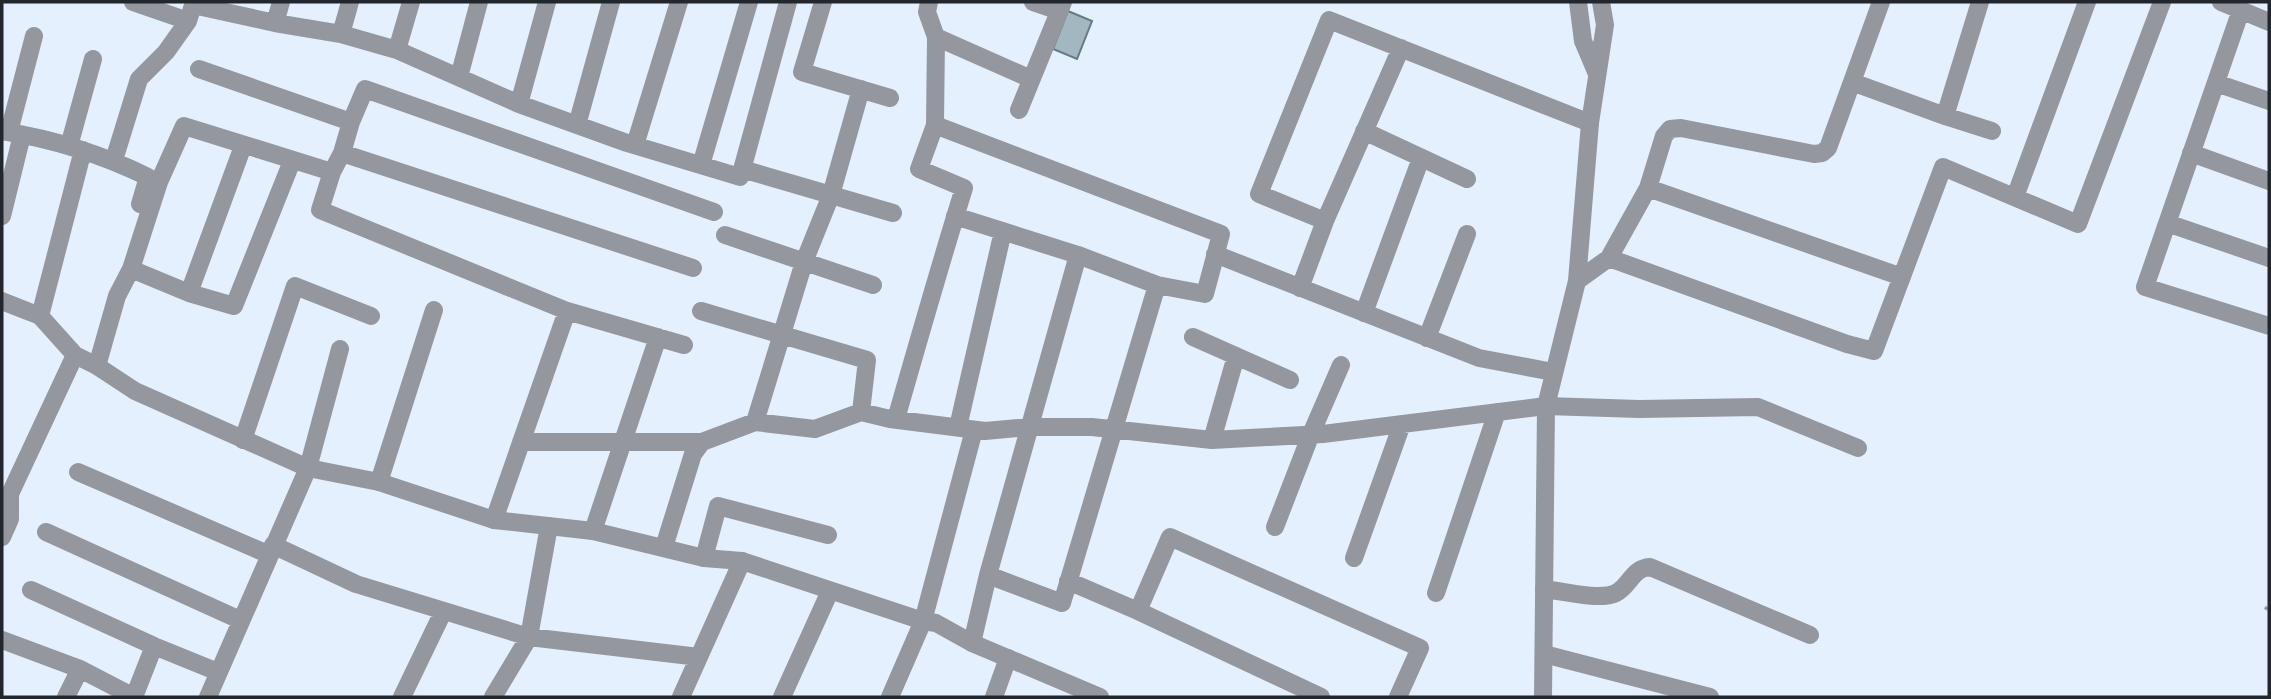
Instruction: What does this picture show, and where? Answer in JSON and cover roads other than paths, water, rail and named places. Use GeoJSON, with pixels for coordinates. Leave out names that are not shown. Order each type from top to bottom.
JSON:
{"type":"FeatureCollection","features":[{"type":"Feature","properties":{"kind":"street"},"geometry":{"type":"LineString","coordinates":[[133,2],[341,34],[397,50],[519,104],[635,145],[740,177],[788,2]]}},
{"type":"Feature","properties":{"kind":"street"},"geometry":{"type":"LineString","coordinates":[[275,23],[281,2]]}},
{"type":"Feature","properties":{"kind":"street"},"geometry":{"type":"LineString","coordinates":[[341,34],[350,2]]}},
{"type":"Feature","properties":{"kind":"street"},"geometry":{"type":"LineString","coordinates":[[397,50],[411,2]]}},
{"type":"Feature","properties":{"kind":"street"},"geometry":{"type":"LineString","coordinates":[[459,77],[479,2]]}},
{"type":"Feature","properties":{"kind":"street"},"geometry":{"type":"LineString","coordinates":[[519,104],[547,2]]}},
{"type":"Feature","properties":{"kind":"street"},"geometry":{"type":"LineString","coordinates":[[577,125],[611,2]]}},
{"type":"Feature","properties":{"kind":"street"},"geometry":{"type":"LineString","coordinates":[[635,145],[679,2]]}},
{"type":"Feature","properties":{"kind":"street"},"geometry":{"type":"LineString","coordinates":[[701,165],[749,2]]}},
{"type":"Feature","properties":{"kind":"street"},"geometry":{"type":"LineString","coordinates":[[824,2],[803,72],[890,98]]}},
{"type":"Feature","properties":{"kind":"street"},"geometry":{"type":"LineString","coordinates":[[896,419],[964,188],[919,169],[935,125],[936,37],[927,12],[929,2]]}},
{"type":"Feature","properties":{"kind":"street"},"geometry":{"type":"LineString","coordinates":[[1019,110],[1061,6],[1033,2]]}},
{"type":"Feature","properties":{"kind":"street"},"geometry":{"type":"LineString","coordinates":[[1578,2],[1583,41],[1597,74]]}},
{"type":"Feature","properties":{"kind":"street"},"geometry":{"type":"LineString","coordinates":[[1543,697],[1546,406],[1577,281],[1590,123],[1605,25],[1601,2]]}},
{"type":"Feature","properties":{"kind":"street"},"geometry":{"type":"LineString","coordinates":[[1577,281],[1609,258],[1648,188],[1664,136],[1670,130],[1681,128],[1814,154],[1822,153],[1828,148],[1881,2]]}},
{"type":"Feature","properties":{"kind":"street"},"geometry":{"type":"LineString","coordinates":[[1945,116],[1980,2]]}},
{"type":"Feature","properties":{"kind":"street"},"geometry":{"type":"LineString","coordinates":[[2015,197],[2087,2]]}},
{"type":"Feature","properties":{"kind":"street"},"geometry":{"type":"LineString","coordinates":[[1609,258],[1847,344],[1874,351],[1943,167],[2078,224],[2162,2]]}},
{"type":"Feature","properties":{"kind":"street"},"geometry":{"type":"LineString","coordinates":[[2221,2],[2269,22]]}},
{"type":"Feature","properties":{"kind":"street"},"geometry":{"type":"LineString","coordinates":[[114,160],[139,79],[166,52],[191,9]]}},
{"type":"Feature","properties":{"kind":"street"},"geometry":{"type":"LineString","coordinates":[[2241,10],[2145,287],[2269,326]]}},
{"type":"Feature","properties":{"kind":"street"},"geometry":{"type":"LineString","coordinates":[[1325,221],[1259,194],[1329,20],[1590,123]]}},
{"type":"Feature","properties":{"kind":"street"},"geometry":{"type":"LineString","coordinates":[[2,216],[11,132],[34,36]]}},
{"type":"Feature","properties":{"kind":"street"},"geometry":{"type":"LineString","coordinates":[[936,37],[1031,79]]}},
{"type":"Feature","properties":{"kind":"street"},"geometry":{"type":"LineString","coordinates":[[1300,288],[1325,221],[1401,48]]}},
{"type":"Feature","properties":{"kind":"street"},"geometry":{"type":"LineString","coordinates":[[40,316],[93,59]]}},
{"type":"Feature","properties":{"kind":"street"},"geometry":{"type":"LineString","coordinates":[[199,69],[351,122]]}},
{"type":"Feature","properties":{"kind":"street"},"geometry":{"type":"LineString","coordinates":[[1852,82],[1992,131]]}},
{"type":"Feature","properties":{"kind":"street"},"geometry":{"type":"LineString","coordinates":[[2216,83],[2269,101]]}},
{"type":"Feature","properties":{"kind":"street"},"geometry":{"type":"LineString","coordinates":[[684,345],[568,311],[320,211],[332,172],[342,153],[365,89],[714,212]]}},
{"type":"Feature","properties":{"kind":"street"},"geometry":{"type":"LineString","coordinates":[[755,422],[804,262],[831,195],[861,89]]}},
{"type":"Feature","properties":{"kind":"street"},"geometry":{"type":"LineString","coordinates":[[935,125],[1221,234],[1205,293],[1157,285],[1078,255],[955,216]]}},
{"type":"Feature","properties":{"kind":"street"},"geometry":{"type":"LineString","coordinates":[[97,366],[117,296],[125,255],[153,179],[184,126],[332,172]]}},
{"type":"Feature","properties":{"kind":"street"},"geometry":{"type":"LineString","coordinates":[[1364,131],[1468,179]]}},
{"type":"Feature","properties":{"kind":"street"},"geometry":{"type":"LineString","coordinates":[[11,132],[114,160],[153,179]]}},
{"type":"Feature","properties":{"kind":"street"},"geometry":{"type":"LineString","coordinates":[[189,293],[243,146]]}},
{"type":"Feature","properties":{"kind":"street"},"geometry":{"type":"LineString","coordinates":[[342,153],[694,268]]}},
{"type":"Feature","properties":{"kind":"street"},"geometry":{"type":"LineString","coordinates":[[2191,153],[2269,181]]}},
{"type":"Feature","properties":{"kind":"street"},"geometry":{"type":"LineString","coordinates":[[1364,313],[1421,158]]}},
{"type":"Feature","properties":{"kind":"street"},"geometry":{"type":"LineString","coordinates":[[131,269],[189,293],[234,306],[292,161]]}},
{"type":"Feature","properties":{"kind":"street"},"geometry":{"type":"LineString","coordinates":[[742,169],[893,213]]}},
{"type":"Feature","properties":{"kind":"street"},"geometry":{"type":"LineString","coordinates":[[117,296],[131,269],[153,179]]}},
{"type":"Feature","properties":{"kind":"street"},"geometry":{"type":"LineString","coordinates":[[1648,188],[1902,277]]}},
{"type":"Feature","properties":{"kind":"street"},"geometry":{"type":"LineString","coordinates":[[2167,222],[2269,258]]}},
{"type":"Feature","properties":{"kind":"street"},"geometry":{"type":"LineString","coordinates":[[890,697],[923,621],[966,429],[1003,231]]}},
{"type":"Feature","properties":{"kind":"street"},"geometry":{"type":"LineString","coordinates":[[1427,338],[1468,233]]}},
{"type":"Feature","properties":{"kind":"street"},"geometry":{"type":"LineString","coordinates":[[725,235],[873,285]]}},
{"type":"Feature","properties":{"kind":"street"},"geometry":{"type":"LineString","coordinates":[[1215,254],[1479,358],[1553,372]]}},
{"type":"Feature","properties":{"kind":"street"},"geometry":{"type":"LineString","coordinates":[[972,643],[988,575],[1078,255]]}},
{"type":"Feature","properties":{"kind":"street"},"geometry":{"type":"LineString","coordinates":[[988,575],[1062,603],[1157,285]]}},
{"type":"Feature","properties":{"kind":"street"},"geometry":{"type":"LineString","coordinates":[[243,440],[295,286],[371,316]]}},
{"type":"Feature","properties":{"kind":"street"},"geometry":{"type":"LineString","coordinates":[[2,301],[40,316],[75,355],[135,391],[308,468],[379,482],[494,520],[593,531],[704,558],[742,561],[936,623],[972,643],[1100,697]]}},
{"type":"Feature","properties":{"kind":"street"},"geometry":{"type":"LineString","coordinates":[[379,482],[434,310]]}},
{"type":"Feature","properties":{"kind":"street"},"geometry":{"type":"LineString","coordinates":[[494,520],[568,311]]}},
{"type":"Feature","properties":{"kind":"street"},"geometry":{"type":"LineString","coordinates":[[701,311],[867,360],[861,412]]}},
{"type":"Feature","properties":{"kind":"street"},"geometry":{"type":"LineString","coordinates":[[593,531],[658,337]]}},
{"type":"Feature","properties":{"kind":"street"},"geometry":{"type":"LineString","coordinates":[[1193,337],[1290,380]]}},
{"type":"Feature","properties":{"kind":"street"},"geometry":{"type":"LineString","coordinates":[[211,696],[240,620],[308,468],[340,349]]}},
{"type":"Feature","properties":{"kind":"street"},"geometry":{"type":"LineString","coordinates":[[2,537],[10,519],[6,496],[75,355]]}},
{"type":"Feature","properties":{"kind":"street"},"geometry":{"type":"LineString","coordinates":[[1212,440],[1236,356]]}},
{"type":"Feature","properties":{"kind":"street"},"geometry":{"type":"LineString","coordinates":[[1275,527],[1342,365]]}},
{"type":"Feature","properties":{"kind":"street"},"geometry":{"type":"LineString","coordinates":[[521,442],[702,442],[755,422],[815,429],[861,412],[985,431],[1029,427],[1113,429],[1212,440],[1311,435],[1546,406],[1639,409],[1758,407],[1858,448]]}},
{"type":"Feature","properties":{"kind":"street"},"geometry":{"type":"LineString","coordinates":[[1436,593],[1497,412]]}},
{"type":"Feature","properties":{"kind":"street"},"geometry":{"type":"LineString","coordinates":[[1354,558],[1402,424]]}},
{"type":"Feature","properties":{"kind":"street"},"geometry":{"type":"LineString","coordinates":[[664,547],[693,454],[702,442]]}},
{"type":"Feature","properties":{"kind":"street"},"geometry":{"type":"LineString","coordinates":[[78,472],[356,584],[529,637],[699,657]]}},
{"type":"Feature","properties":{"kind":"street"},"geometry":{"type":"LineString","coordinates":[[704,558],[718,506],[828,535]]}},
{"type":"Feature","properties":{"kind":"street"},"geometry":{"type":"LineString","coordinates":[[494,697],[529,637],[549,526]]}},
{"type":"Feature","properties":{"kind":"street"},"geometry":{"type":"LineString","coordinates":[[46,532],[240,620]]}},
{"type":"Feature","properties":{"kind":"street"},"geometry":{"type":"LineString","coordinates":[[1138,611],[1170,537],[1420,648],[1398,697]]}},
{"type":"Feature","properties":{"kind":"street"},"geometry":{"type":"LineString","coordinates":[[681,697],[742,561]]}},
{"type":"Feature","properties":{"kind":"street"},"geometry":{"type":"LineString","coordinates":[[1544,589],[1601,596],[1613,594],[1619,591],[1635,572],[1642,567],[1650,567],[1810,635]]}},
{"type":"Feature","properties":{"kind":"street"},"geometry":{"type":"LineString","coordinates":[[1068,581],[1321,697]]}},
{"type":"Feature","properties":{"kind":"street"},"geometry":{"type":"LineString","coordinates":[[31,590],[218,672]]}},
{"type":"Feature","properties":{"kind":"street"},"geometry":{"type":"LineString","coordinates":[[782,697],[830,591]]}},
{"type":"Feature","properties":{"kind":"street"},"geometry":{"type":"LineString","coordinates":[[404,696],[443,611]]}},
{"type":"Feature","properties":{"kind":"street"},"geometry":{"type":"LineString","coordinates":[[2,640],[80,669],[134,697],[154,646]]}},
{"type":"Feature","properties":{"kind":"street"},"geometry":{"type":"LineString","coordinates":[[1544,654],[1710,697]]}},
{"type":"Feature","properties":{"kind":"street"},"geometry":{"type":"LineString","coordinates":[[996,697],[1008,658]]}},
{"type":"Feature","properties":{"kind":"street"},"geometry":{"type":"LineString","coordinates":[[66,697],[80,669]]}}]}
